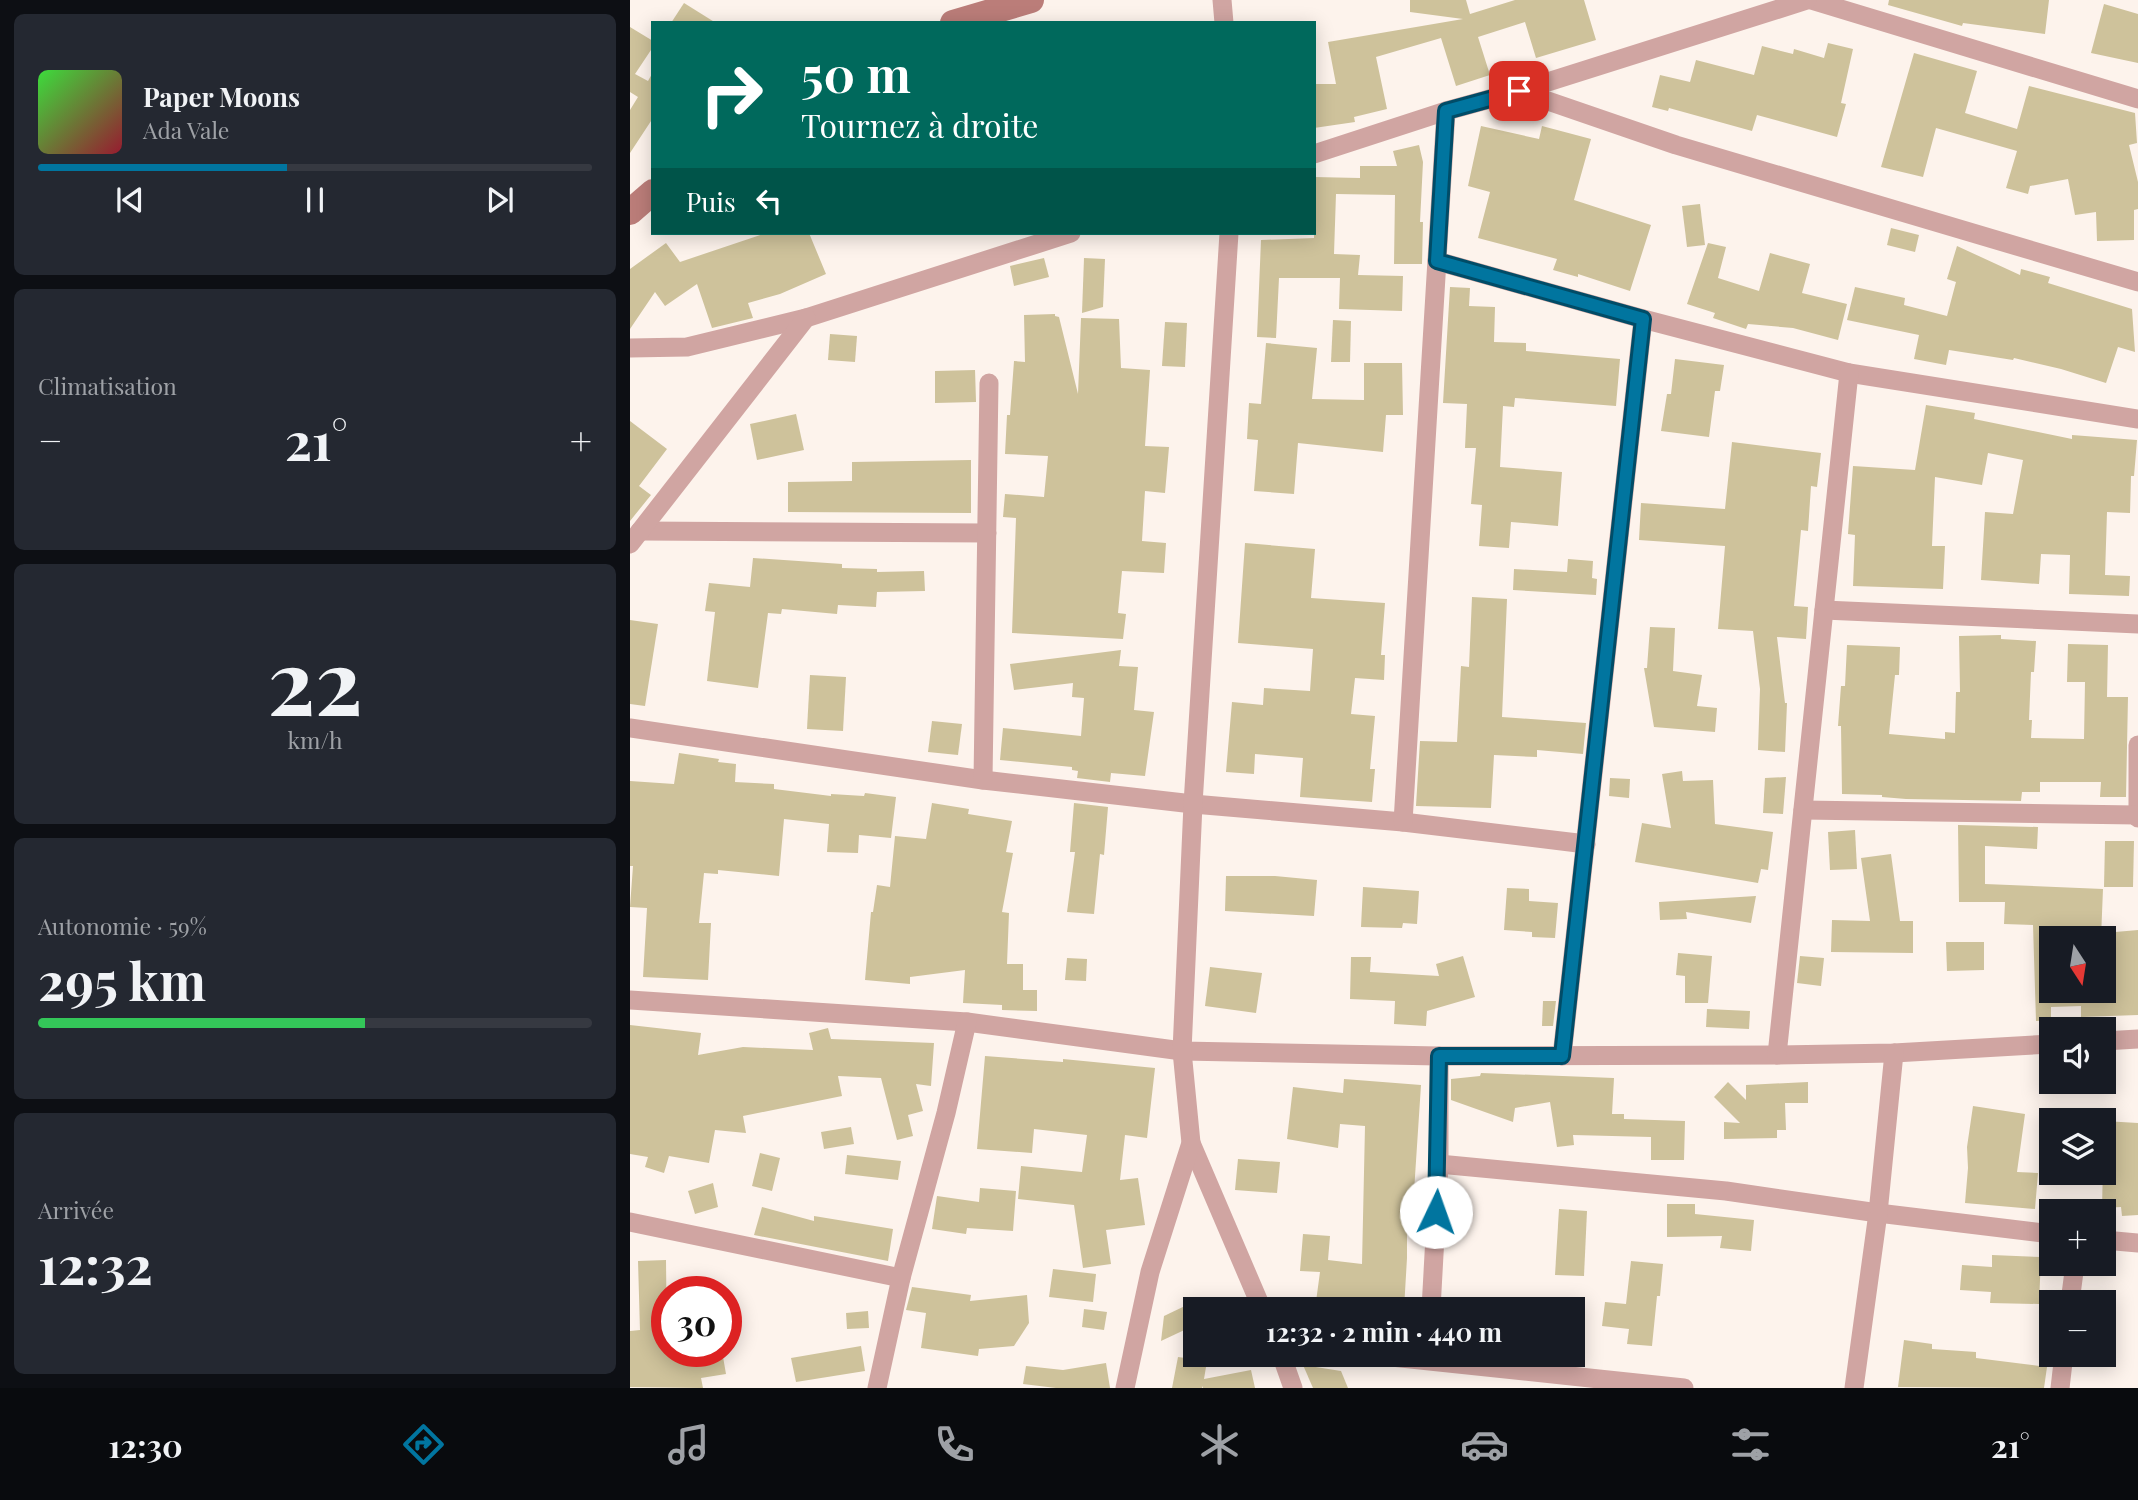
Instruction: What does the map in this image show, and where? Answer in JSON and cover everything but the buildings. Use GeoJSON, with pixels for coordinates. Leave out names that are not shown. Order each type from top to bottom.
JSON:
{"type":"FeatureCollection","features":[{"type":"Feature","properties":{"kind":"street"},"geometry":{"type":"LineString","coordinates":[[961,21],[1031,0]]}},
{"type":"Feature","properties":{"kind":"street"},"geometry":{"type":"LineString","coordinates":[[1222,0],[1224,21]]}},
{"type":"Feature","properties":{"kind":"street"},"geometry":{"type":"LineString","coordinates":[[1316,153],[1809,0],[2138,99]]}},
{"type":"Feature","properties":{"kind":"street"},"geometry":{"type":"LineString","coordinates":[[1519,91],[1676,145],[2138,282]]}},
{"type":"Feature","properties":{"kind":"street"},"geometry":{"type":"LineString","coordinates":[[1403,822],[1446,111]]}},
{"type":"Feature","properties":{"kind":"street"},"geometry":{"type":"LineString","coordinates":[[630,212],[651,194]]}},
{"type":"Feature","properties":{"kind":"street"},"geometry":{"type":"LineString","coordinates":[[630,348],[687,347],[806,318],[1065,235]]}},
{"type":"Feature","properties":{"kind":"street"},"geometry":{"type":"LineString","coordinates":[[1229,235],[1193,804],[1182,1051],[1191,1143],[1257,1297]]}},
{"type":"Feature","properties":{"kind":"street"},"geometry":{"type":"LineString","coordinates":[[1437,261],[1849,373],[2138,419]]}},
{"type":"Feature","properties":{"kind":"street"},"geometry":{"type":"LineString","coordinates":[[635,538],[806,318]]}},
{"type":"Feature","properties":{"kind":"street"},"geometry":{"type":"LineString","coordinates":[[1562,1056],[1643,319]]}},
{"type":"Feature","properties":{"kind":"street"},"geometry":{"type":"LineString","coordinates":[[1777,1055],[1849,373]]}},
{"type":"Feature","properties":{"kind":"street"},"geometry":{"type":"LineString","coordinates":[[983,780],[989,383]]}},
{"type":"Feature","properties":{"kind":"street"},"geometry":{"type":"LineString","coordinates":[[635,538],[987,533]]}},
{"type":"Feature","properties":{"kind":"street"},"geometry":{"type":"LineString","coordinates":[[1824,610],[2138,624]]}},
{"type":"Feature","properties":{"kind":"street"},"geometry":{"type":"LineString","coordinates":[[630,728],[983,780],[1193,804],[1403,822],[1586,845]]}},
{"type":"Feature","properties":{"kind":"street"},"geometry":{"type":"LineString","coordinates":[[1803,810],[2138,816],[2138,745]]}},
{"type":"Feature","properties":{"kind":"street"},"geometry":{"type":"LineString","coordinates":[[630,1000],[967,1022],[1182,1051],[1439,1056],[1777,1055],[1894,1053],[2039,1045]]}},
{"type":"Feature","properties":{"kind":"street"},"geometry":{"type":"LineString","coordinates":[[877,1388],[901,1278],[946,1113],[967,1022]]}},
{"type":"Feature","properties":{"kind":"street"},"geometry":{"type":"LineString","coordinates":[[2116,1040],[2138,1038]]}},
{"type":"Feature","properties":{"kind":"street"},"geometry":{"type":"LineString","coordinates":[[1854,1388],[1878,1213],[1894,1053]]}},
{"type":"Feature","properties":{"kind":"street"},"geometry":{"type":"LineString","coordinates":[[1432,1297],[1439,1164],[1439,1056]]}},
{"type":"Feature","properties":{"kind":"street"},"geometry":{"type":"LineString","coordinates":[[1125,1388],[1150,1272],[1191,1143]]}},
{"type":"Feature","properties":{"kind":"street"},"geometry":{"type":"LineString","coordinates":[[1439,1164],[1726,1191],[2039,1233]]}},
{"type":"Feature","properties":{"kind":"street"},"geometry":{"type":"LineString","coordinates":[[630,1222],[901,1278]]}},
{"type":"Feature","properties":{"kind":"street"},"geometry":{"type":"LineString","coordinates":[[2116,1241],[2138,1243]]}},
{"type":"Feature","properties":{"kind":"street"},"geometry":{"type":"LineString","coordinates":[[1286,1367],[1293,1388]]}},
{"type":"Feature","properties":{"kind":"street"},"geometry":{"type":"LineString","coordinates":[[1505,1367],[1684,1388]]}},
{"type":"Feature","properties":{"kind":"street"},"geometry":{"type":"LineString","coordinates":[[2060,1388],[2062,1367]]}},
{"type":"Feature","properties":{"kind":"route"},"geometry":{"type":"LineString","coordinates":[[1436,1212],[1439,1056],[1562,1056],[1643,319],[1437,261],[1446,111],[1519,91]]}}]}
